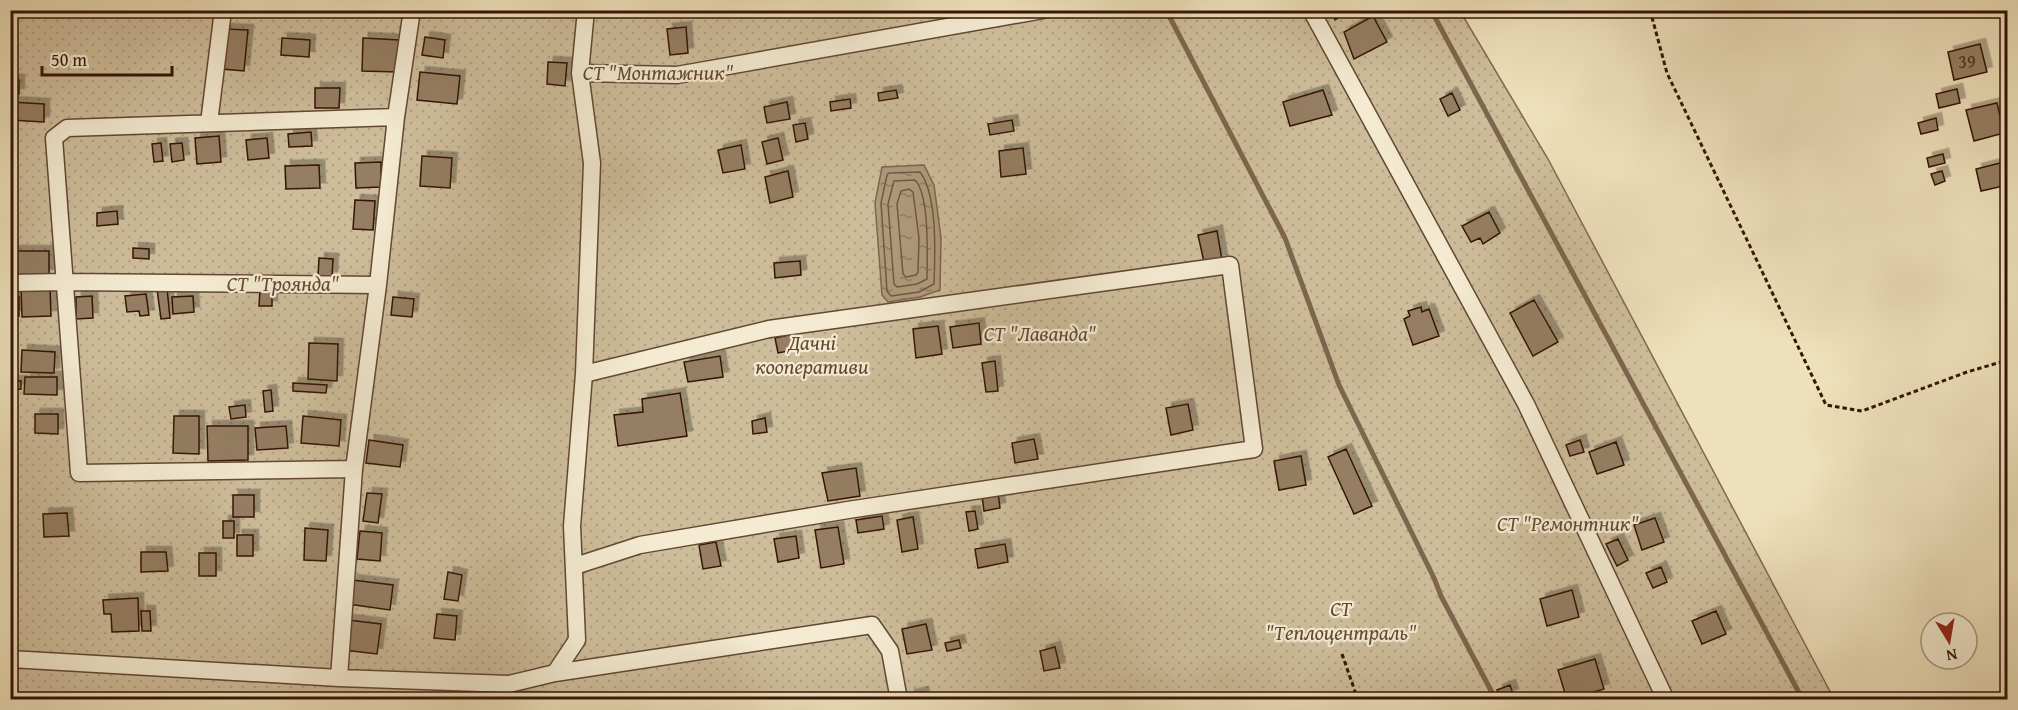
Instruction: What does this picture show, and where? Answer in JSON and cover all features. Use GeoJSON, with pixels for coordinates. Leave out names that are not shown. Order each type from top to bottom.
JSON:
{"type":"FeatureCollection","features":[{"type":"Feature","properties":{"kind":"street"},"geometry":{"type":"LineString","coordinates":[[209,123],[223,10]]}},
{"type":"Feature","properties":{"kind":"street"},"geometry":{"type":"LineString","coordinates":[[339,678],[354,469],[378,285],[396,117],[412,10]]}},
{"type":"Feature","properties":{"kind":"street"},"geometry":{"type":"LineString","coordinates":[[555,672],[577,640],[572,526],[584,374],[592,163],[580,73],[586,10]]}},
{"type":"Feature","properties":{"kind":"street"},"geometry":{"type":"LineString","coordinates":[[580,73],[677,75],[972,17],[1043,10]]}},
{"type":"Feature","properties":{"kind":"street"},"geometry":{"type":"LineString","coordinates":[[1311,10],[1526,404],[1666,699]]}},
{"type":"Feature","properties":{"kind":"street"},"geometry":{"type":"LineString","coordinates":[[354,469],[79,473],[54,138],[67,128],[396,117]]}},
{"type":"Feature","properties":{"kind":"street"},"geometry":{"type":"LineString","coordinates":[[574,566],[640,545],[848,510],[1254,449],[1230,265],[769,329],[584,374]]}},
{"type":"Feature","properties":{"kind":"street"},"geometry":{"type":"LineString","coordinates":[[10,283],[378,285]]}},
{"type":"Feature","properties":{"kind":"street"},"geometry":{"type":"LineString","coordinates":[[10,659],[339,678],[509,684],[555,672],[872,625],[890,651],[899,699]]}},
{"type":"Feature","properties":{"kind":"path"},"geometry":{"type":"LineString","coordinates":[[1650,10],[1667,73],[1826,405],[1862,411],[1967,372],[2007,360]]}},
{"type":"Feature","properties":{"kind":"path"},"geometry":{"type":"LineString","coordinates":[[1342,654],[1358,699]]}},
{"type":"Feature","properties":{"kind":"green space","name":"Дачні кооперативи"},"geometry":{"type":"Polygon","coordinates":[[[10,11],[1460,11],[1548,159],[1834,699],[11,699],[10,11]]]}},
{"type":"Feature","properties":{"kind":"water"},"geometry":{"type":"Polygon","coordinates":[[[924,165],[934,185],[941,238],[940,290],[920,297],[888,302],[882,295],[875,203],[882,167],[924,165]]]}},
{"type":"Feature","properties":{"kind":"building"},"geometry":{"type":"Polygon","coordinates":[[[1331,10],[1351,10],[1335,20],[1331,10]]]}},
{"type":"Feature","properties":{"kind":"building"},"geometry":{"type":"Polygon","coordinates":[[[1373,16],[1387,42],[1354,59],[1344,32],[1373,16]]]}},
{"type":"Feature","properties":{"kind":"building"},"geometry":{"type":"Polygon","coordinates":[[[686,27],[688,53],[670,55],[667,29],[686,27]]]}},
{"type":"Feature","properties":{"kind":"building"},"geometry":{"type":"Polygon","coordinates":[[[225,29],[248,30],[244,71],[222,69],[225,29]]]}},
{"type":"Feature","properties":{"kind":"building"},"geometry":{"type":"Polygon","coordinates":[[[425,37],[445,40],[443,58],[422,55],[425,37]]]}},
{"type":"Feature","properties":{"kind":"building"},"geometry":{"type":"Polygon","coordinates":[[[282,38],[310,40],[309,57],[281,55],[282,38]]]}},
{"type":"Feature","properties":{"kind":"building"},"geometry":{"type":"Polygon","coordinates":[[[363,38],[399,40],[397,72],[362,71],[363,38]]]}},
{"type":"Feature","properties":{"kind":"building"},"geometry":{"type":"Polygon","coordinates":[[[1980,44],[1987,72],[1954,80],[1948,52],[1980,44]]]}},
{"type":"Feature","properties":{"kind":"building"},"geometry":{"type":"Polygon","coordinates":[[[548,62],[567,63],[565,86],[547,84],[548,62]]]}},
{"type":"Feature","properties":{"kind":"building"},"geometry":{"type":"Polygon","coordinates":[[[420,72],[460,76],[457,104],[417,100],[420,72]]]}},
{"type":"Feature","properties":{"kind":"building"},"geometry":{"type":"Polygon","coordinates":[[[10,79],[19,80],[19,94],[10,94],[10,79]]]}},
{"type":"Feature","properties":{"kind":"building"},"geometry":{"type":"Polygon","coordinates":[[[315,88],[340,88],[339,108],[315,108],[315,88]]]}},
{"type":"Feature","properties":{"kind":"building"},"geometry":{"type":"Polygon","coordinates":[[[1957,89],[1960,103],[1939,108],[1936,94],[1957,89]]]}},
{"type":"Feature","properties":{"kind":"building"},"geometry":{"type":"Polygon","coordinates":[[[896,90],[898,98],[879,101],[878,93],[896,90]]]}},
{"type":"Feature","properties":{"kind":"building"},"geometry":{"type":"Polygon","coordinates":[[[1323,90],[1332,115],[1290,126],[1283,102],[1323,90]]]}},
{"type":"Feature","properties":{"kind":"building"},"geometry":{"type":"Polygon","coordinates":[[[1452,93],[1460,110],[1448,116],[1440,99],[1452,93]]]}},
{"type":"Feature","properties":{"kind":"building"},"geometry":{"type":"Polygon","coordinates":[[[850,99],[851,108],[831,111],[830,102],[850,99]]]}},
{"type":"Feature","properties":{"kind":"building"},"geometry":{"type":"Polygon","coordinates":[[[10,102],[44,104],[44,122],[10,120],[10,102]]]}},
{"type":"Feature","properties":{"kind":"building"},"geometry":{"type":"Polygon","coordinates":[[[787,102],[790,119],[767,123],[764,107],[787,102]]]}},
{"type":"Feature","properties":{"kind":"building"},"geometry":{"type":"Polygon","coordinates":[[[1997,103],[2004,133],[1974,141],[1966,110],[1997,103]]]}},
{"type":"Feature","properties":{"kind":"building"},"geometry":{"type":"Polygon","coordinates":[[[1936,118],[1938,130],[1921,134],[1918,123],[1936,118]]]}},
{"type":"Feature","properties":{"kind":"building"},"geometry":{"type":"Polygon","coordinates":[[[1012,120],[1014,131],[990,135],[988,124],[1012,120]]]}},
{"type":"Feature","properties":{"kind":"building"},"geometry":{"type":"Polygon","coordinates":[[[805,123],[808,139],[796,142],[793,125],[805,123]]]}},
{"type":"Feature","properties":{"kind":"building"},"geometry":{"type":"Polygon","coordinates":[[[311,132],[312,146],[289,147],[288,134],[311,132]]]}},
{"type":"Feature","properties":{"kind":"building"},"geometry":{"type":"Polygon","coordinates":[[[219,136],[221,162],[197,164],[195,138],[219,136]]]}},
{"type":"Feature","properties":{"kind":"building"},"geometry":{"type":"Polygon","coordinates":[[[267,138],[269,158],[248,160],[246,140],[267,138]]]}},
{"type":"Feature","properties":{"kind":"building"},"geometry":{"type":"Polygon","coordinates":[[[778,138],[783,160],[767,164],[762,142],[778,138]]]}},
{"type":"Feature","properties":{"kind":"building"},"geometry":{"type":"Polygon","coordinates":[[[161,143],[163,161],[154,162],[152,144],[161,143]]]}},
{"type":"Feature","properties":{"kind":"building"},"geometry":{"type":"Polygon","coordinates":[[[182,143],[184,160],[172,162],[170,144],[182,143]]]}},
{"type":"Feature","properties":{"kind":"building"},"geometry":{"type":"Polygon","coordinates":[[[741,145],[745,169],[723,173],[718,150],[741,145]]]}},
{"type":"Feature","properties":{"kind":"building"},"geometry":{"type":"Polygon","coordinates":[[[1023,148],[1026,174],[1001,177],[999,151],[1023,148]]]}},
{"type":"Feature","properties":{"kind":"building"},"geometry":{"type":"Polygon","coordinates":[[[1943,154],[1945,163],[1929,167],[1927,158],[1943,154]]]}},
{"type":"Feature","properties":{"kind":"building"},"geometry":{"type":"Polygon","coordinates":[[[422,156],[452,158],[450,188],[420,186],[422,156]]]}},
{"type":"Feature","properties":{"kind":"building"},"geometry":{"type":"Polygon","coordinates":[[[2008,161],[2008,185],[1981,191],[1976,169],[2008,161]]]}},
{"type":"Feature","properties":{"kind":"building"},"geometry":{"type":"Polygon","coordinates":[[[381,162],[381,187],[356,188],[355,163],[381,162]]]}},
{"type":"Feature","properties":{"kind":"building"},"geometry":{"type":"Polygon","coordinates":[[[319,165],[320,188],[286,189],[285,166],[319,165]]]}},
{"type":"Feature","properties":{"kind":"building"},"geometry":{"type":"Polygon","coordinates":[[[788,171],[793,197],[770,203],[765,177],[788,171]]]}},
{"type":"Feature","properties":{"kind":"building"},"geometry":{"type":"Polygon","coordinates":[[[1942,171],[1945,181],[1935,185],[1931,174],[1942,171]]]}},
{"type":"Feature","properties":{"kind":"building"},"geometry":{"type":"Polygon","coordinates":[[[355,200],[375,201],[373,230],[353,229],[355,200]]]}},
{"type":"Feature","properties":{"kind":"building"},"geometry":{"type":"Polygon","coordinates":[[[117,211],[118,224],[97,226],[97,213],[117,211]]]}},
{"type":"Feature","properties":{"kind":"building"},"geometry":{"type":"Polygon","coordinates":[[[1489,212],[1500,233],[1483,244],[1480,238],[1471,242],[1462,226],[1489,212]]]}},
{"type":"Feature","properties":{"kind":"building"},"geometry":{"type":"Polygon","coordinates":[[[1217,231],[1222,260],[1204,262],[1198,235],[1217,231]]]}},
{"type":"Feature","properties":{"kind":"building"},"geometry":{"type":"Polygon","coordinates":[[[133,248],[149,249],[149,259],[133,258],[133,248]]]}},
{"type":"Feature","properties":{"kind":"building"},"geometry":{"type":"Polygon","coordinates":[[[10,251],[49,251],[49,275],[10,275],[10,251]]]}},
{"type":"Feature","properties":{"kind":"building"},"geometry":{"type":"Polygon","coordinates":[[[319,258],[333,259],[332,277],[318,276],[319,258]]]}},
{"type":"Feature","properties":{"kind":"building"},"geometry":{"type":"Polygon","coordinates":[[[800,261],[801,275],[775,278],[774,263],[800,261]]]}},
{"type":"Feature","properties":{"kind":"building"},"geometry":{"type":"Polygon","coordinates":[[[50,287],[51,316],[22,317],[21,288],[50,287]]]}},
{"type":"Feature","properties":{"kind":"building"},"geometry":{"type":"Polygon","coordinates":[[[167,288],[170,318],[161,319],[157,289],[167,288]]]}},
{"type":"Feature","properties":{"kind":"building"},"geometry":{"type":"Polygon","coordinates":[[[260,289],[272,289],[272,306],[259,306],[260,289]]]}},
{"type":"Feature","properties":{"kind":"building"},"geometry":{"type":"Polygon","coordinates":[[[146,294],[149,315],[140,316],[139,311],[127,312],[125,296],[146,294]]]}},
{"type":"Feature","properties":{"kind":"building"},"geometry":{"type":"Polygon","coordinates":[[[92,296],[93,318],[76,319],[76,297],[92,296]]]}},
{"type":"Feature","properties":{"kind":"building"},"geometry":{"type":"Polygon","coordinates":[[[193,296],[194,312],[173,314],[172,297],[193,296]]]}},
{"type":"Feature","properties":{"kind":"building"},"geometry":{"type":"Polygon","coordinates":[[[10,297],[19,297],[19,316],[10,316],[10,297]]]}},
{"type":"Feature","properties":{"kind":"building"},"geometry":{"type":"Polygon","coordinates":[[[393,297],[414,299],[412,317],[391,315],[393,297]]]}},
{"type":"Feature","properties":{"kind":"building"},"geometry":{"type":"Polygon","coordinates":[[[1534,300],[1558,342],[1533,356],[1510,313],[1534,300]]]}},
{"type":"Feature","properties":{"kind":"building"},"geometry":{"type":"Polygon","coordinates":[[[1421,307],[1422,312],[1429,309],[1439,336],[1413,345],[1404,319],[1410,316],[1408,311],[1421,307]]]}},
{"type":"Feature","properties":{"kind":"building"},"geometry":{"type":"Polygon","coordinates":[[[979,323],[981,344],[953,348],[950,327],[979,323]]]}},
{"type":"Feature","properties":{"kind":"building"},"geometry":{"type":"Polygon","coordinates":[[[938,326],[942,354],[916,358],[913,329],[938,326]]]}},
{"type":"Feature","properties":{"kind":"building"},"geometry":{"type":"Polygon","coordinates":[[[793,334],[794,350],[778,353],[775,338],[793,334]]]}},
{"type":"Feature","properties":{"kind":"building"},"geometry":{"type":"Polygon","coordinates":[[[309,343],[338,344],[337,381],[308,379],[309,343]]]}},
{"type":"Feature","properties":{"kind":"building"},"geometry":{"type":"Polygon","coordinates":[[[22,350],[55,352],[54,373],[21,372],[22,350]]]}},
{"type":"Feature","properties":{"kind":"building"},"geometry":{"type":"Polygon","coordinates":[[[720,356],[723,377],[688,382],[684,362],[720,356]]]}},
{"type":"Feature","properties":{"kind":"building"},"geometry":{"type":"Polygon","coordinates":[[[995,361],[998,391],[986,392],[982,363],[995,361]]]}},
{"type":"Feature","properties":{"kind":"building"},"geometry":{"type":"Polygon","coordinates":[[[25,377],[57,377],[57,395],[24,394],[25,377]]]}},
{"type":"Feature","properties":{"kind":"building"},"geometry":{"type":"Polygon","coordinates":[[[10,381],[21,381],[21,389],[10,390],[10,381]]]}},
{"type":"Feature","properties":{"kind":"building"},"geometry":{"type":"Polygon","coordinates":[[[293,383],[327,385],[326,393],[293,391],[293,383]]]}},
{"type":"Feature","properties":{"kind":"building"},"geometry":{"type":"Polygon","coordinates":[[[271,390],[273,411],[265,412],[263,391],[271,390]]]}},
{"type":"Feature","properties":{"kind":"building"},"geometry":{"type":"Polygon","coordinates":[[[680,393],[687,436],[618,446],[614,415],[643,412],[642,399],[680,393]]]}},
{"type":"Feature","properties":{"kind":"building"},"geometry":{"type":"Polygon","coordinates":[[[1188,404],[1193,430],[1171,435],[1166,408],[1188,404]]]}},
{"type":"Feature","properties":{"kind":"building"},"geometry":{"type":"Polygon","coordinates":[[[245,405],[246,417],[231,419],[229,407],[245,405]]]}},
{"type":"Feature","properties":{"kind":"building"},"geometry":{"type":"Polygon","coordinates":[[[35,414],[58,414],[58,434],[35,433],[35,414]]]}},
{"type":"Feature","properties":{"kind":"building"},"geometry":{"type":"Polygon","coordinates":[[[174,416],[199,416],[199,454],[173,453],[174,416]]]}},
{"type":"Feature","properties":{"kind":"building"},"geometry":{"type":"Polygon","coordinates":[[[303,416],[341,420],[339,446],[301,443],[303,416]]]}},
{"type":"Feature","properties":{"kind":"building"},"geometry":{"type":"Polygon","coordinates":[[[765,418],[767,432],[753,434],[752,421],[765,418]]]}},
{"type":"Feature","properties":{"kind":"building"},"geometry":{"type":"Polygon","coordinates":[[[207,426],[248,426],[248,460],[208,461],[207,426]]]}},
{"type":"Feature","properties":{"kind":"building"},"geometry":{"type":"Polygon","coordinates":[[[286,426],[288,448],[257,450],[255,428],[286,426]]]}},
{"type":"Feature","properties":{"kind":"building"},"geometry":{"type":"Polygon","coordinates":[[[1034,439],[1038,459],[1015,463],[1012,443],[1034,439]]]}},
{"type":"Feature","properties":{"kind":"building"},"geometry":{"type":"Polygon","coordinates":[[[369,440],[403,445],[400,467],[366,463],[369,440]]]}},
{"type":"Feature","properties":{"kind":"building"},"geometry":{"type":"Polygon","coordinates":[[[1580,440],[1584,452],[1570,456],[1566,445],[1580,440]]]}},
{"type":"Feature","properties":{"kind":"building"},"geometry":{"type":"Polygon","coordinates":[[[1616,442],[1624,465],[1597,474],[1589,452],[1616,442]]]}},
{"type":"Feature","properties":{"kind":"building"},"geometry":{"type":"Polygon","coordinates":[[[1346,449],[1372,506],[1354,514],[1328,457],[1346,449]]]}},
{"type":"Feature","properties":{"kind":"building"},"geometry":{"type":"Polygon","coordinates":[[[1301,456],[1306,485],[1279,490],[1274,461],[1301,456]]]}},
{"type":"Feature","properties":{"kind":"building"},"geometry":{"type":"Polygon","coordinates":[[[856,468],[860,496],[828,501],[822,473],[856,468]]]}},
{"type":"Feature","properties":{"kind":"building"},"geometry":{"type":"Polygon","coordinates":[[[998,492],[1000,508],[984,511],[982,495],[998,492]]]}},
{"type":"Feature","properties":{"kind":"building"},"geometry":{"type":"Polygon","coordinates":[[[367,493],[382,494],[378,523],[363,521],[367,493]]]}},
{"type":"Feature","properties":{"kind":"building"},"geometry":{"type":"Polygon","coordinates":[[[233,495],[254,495],[254,517],[233,517],[233,495]]]}},
{"type":"Feature","properties":{"kind":"building"},"geometry":{"type":"Polygon","coordinates":[[[975,511],[978,529],[969,531],[966,512],[975,511]]]}},
{"type":"Feature","properties":{"kind":"building"},"geometry":{"type":"Polygon","coordinates":[[[67,513],[69,536],[44,537],[43,514],[67,513]]]}},
{"type":"Feature","properties":{"kind":"building"},"geometry":{"type":"Polygon","coordinates":[[[882,516],[884,529],[858,533],[856,520],[882,516]]]}},
{"type":"Feature","properties":{"kind":"building"},"geometry":{"type":"Polygon","coordinates":[[[913,517],[918,549],[902,552],[897,520],[913,517]]]}},
{"type":"Feature","properties":{"kind":"building"},"geometry":{"type":"Polygon","coordinates":[[[1655,518],[1664,542],[1642,550],[1634,525],[1655,518]]]}},
{"type":"Feature","properties":{"kind":"building"},"geometry":{"type":"Polygon","coordinates":[[[223,521],[234,521],[234,538],[223,538],[223,521]]]}},
{"type":"Feature","properties":{"kind":"building"},"geometry":{"type":"Polygon","coordinates":[[[838,527],[844,564],[821,568],[815,530],[838,527]]]}},
{"type":"Feature","properties":{"kind":"building"},"geometry":{"type":"Polygon","coordinates":[[[305,528],[328,530],[326,561],[304,560],[305,528]]]}},
{"type":"Feature","properties":{"kind":"building"},"geometry":{"type":"Polygon","coordinates":[[[360,531],[382,533],[380,561],[357,559],[360,531]]]}},
{"type":"Feature","properties":{"kind":"building"},"geometry":{"type":"Polygon","coordinates":[[[237,535],[253,535],[253,556],[237,556],[237,535]]]}},
{"type":"Feature","properties":{"kind":"building"},"geometry":{"type":"Polygon","coordinates":[[[796,536],[799,558],[778,562],[774,539],[796,536]]]}},
{"type":"Feature","properties":{"kind":"building"},"geometry":{"type":"Polygon","coordinates":[[[1618,539],[1628,560],[1617,566],[1606,544],[1618,539]]]}},
{"type":"Feature","properties":{"kind":"building"},"geometry":{"type":"Polygon","coordinates":[[[716,542],[721,566],[703,569],[699,545],[716,542]]]}},
{"type":"Feature","properties":{"kind":"building"},"geometry":{"type":"Polygon","coordinates":[[[1005,544],[1008,562],[978,568],[975,549],[1005,544]]]}},
{"type":"Feature","properties":{"kind":"building"},"geometry":{"type":"Polygon","coordinates":[[[141,552],[166,552],[168,571],[141,572],[141,552]]]}},
{"type":"Feature","properties":{"kind":"building"},"geometry":{"type":"Polygon","coordinates":[[[199,553],[216,553],[216,576],[199,576],[199,553]]]}},
{"type":"Feature","properties":{"kind":"building"},"geometry":{"type":"Polygon","coordinates":[[[1661,567],[1667,582],[1653,588],[1646,573],[1661,567]]]}},
{"type":"Feature","properties":{"kind":"building"},"geometry":{"type":"Polygon","coordinates":[[[448,572],[462,575],[458,601],[444,599],[448,572]]]}},
{"type":"Feature","properties":{"kind":"building"},"geometry":{"type":"Polygon","coordinates":[[[352,580],[393,585],[390,610],[348,604],[352,580]]]}},
{"type":"Feature","properties":{"kind":"building"},"geometry":{"type":"Polygon","coordinates":[[[1572,590],[1579,617],[1547,626],[1540,599],[1572,590]]]}},
{"type":"Feature","properties":{"kind":"building"},"geometry":{"type":"Polygon","coordinates":[[[138,598],[139,631],[112,632],[111,614],[104,614],[103,600],[138,598]]]}},
{"type":"Feature","properties":{"kind":"building"},"geometry":{"type":"Polygon","coordinates":[[[141,611],[150,611],[151,631],[142,631],[141,611]]]}},
{"type":"Feature","properties":{"kind":"building"},"geometry":{"type":"Polygon","coordinates":[[[1716,611],[1726,634],[1702,644],[1692,621],[1716,611]]]}},
{"type":"Feature","properties":{"kind":"building"},"geometry":{"type":"Polygon","coordinates":[[[437,614],[457,616],[455,640],[434,638],[437,614]]]}},
{"type":"Feature","properties":{"kind":"building"},"geometry":{"type":"Polygon","coordinates":[[[348,620],[381,624],[377,654],[344,650],[348,620]]]}},
{"type":"Feature","properties":{"kind":"building"},"geometry":{"type":"Polygon","coordinates":[[[926,624],[932,650],[907,654],[902,629],[926,624]]]}},
{"type":"Feature","properties":{"kind":"building"},"geometry":{"type":"Polygon","coordinates":[[[959,640],[961,648],[947,651],[945,643],[959,640]]]}},
{"type":"Feature","properties":{"kind":"building"},"geometry":{"type":"Polygon","coordinates":[[[1055,647],[1060,668],[1044,671],[1040,651],[1055,647]]]}},
{"type":"Feature","properties":{"kind":"building"},"geometry":{"type":"Polygon","coordinates":[[[1595,659],[1604,689],[1567,700],[1558,670],[1595,659]]]}},
{"type":"Feature","properties":{"kind":"building"},"geometry":{"type":"Polygon","coordinates":[[[1510,685],[1513,694],[1500,698],[1497,690],[1510,685]]]}},
{"type":"Feature","properties":{"kind":"building"},"geometry":{"type":"Polygon","coordinates":[[[923,692],[924,699],[910,700],[909,695],[923,692]]]}},
{"type":"Feature","properties":{"kind":"building"},"geometry":{"type":"Polygon","coordinates":[[[511,696],[558,698],[558,700],[510,700],[511,696]]]}},
{"type":"Feature","properties":{"kind":"waterway"},"geometry":{"type":"LineString","coordinates":[[1166,10],[1285,238],[1339,385],[1441,596],[1496,700]]}},
{"type":"Feature","properties":{"kind":"waterway"},"geometry":{"type":"LineString","coordinates":[[1431,10],[1803,700]]}},
{"type":"Feature","properties":{"kind":"park label","name":"СТ \"Монтажник\""},"geometry":{"type":"Point","coordinates":[658,73]}},
{"type":"Feature","properties":{"kind":"park label","name":"СТ \"Троянда\""},"geometry":{"type":"Point","coordinates":[283,284]}},
{"type":"Feature","properties":{"kind":"park label","name":"СТ \"Лаванда\""},"geometry":{"type":"Point","coordinates":[1040,334]}},
{"type":"Feature","properties":{"kind":"park label","name":"СТ \"Ремонтник\""},"geometry":{"type":"Point","coordinates":[1568,524]}},
{"type":"Feature","properties":{"kind":"park label","name":"СТ \"Теплоцентраль\""},"geometry":{"type":"Point","coordinates":[1341,621]}}]}
